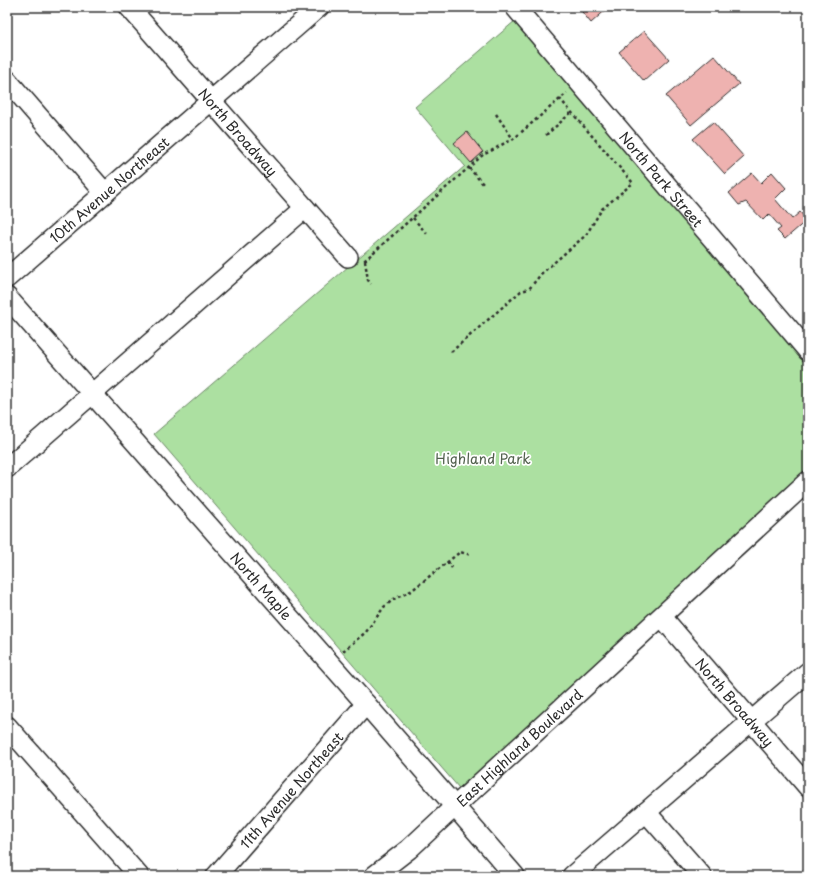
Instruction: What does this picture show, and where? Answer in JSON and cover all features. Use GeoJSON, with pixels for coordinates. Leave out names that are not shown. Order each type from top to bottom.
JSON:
{"type":"FeatureCollection","features":[{"type":"Feature","properties":{"kind":"street","name":"North Broadway"},"geometry":{"type":"LineString","coordinates":[[129,7],[305,208],[357,259]]}},
{"type":"Feature","properties":{"kind":"street","name":"10th Avenue Northeast"},"geometry":{"type":"LineString","coordinates":[[7,278],[319,7]]}},
{"type":"Feature","properties":{"kind":"street","name":"North Park Street"},"geometry":{"type":"LineString","coordinates":[[515,7],[808,352]]}},
{"type":"Feature","properties":{"kind":"street"},"geometry":{"type":"LineString","coordinates":[[7,80],[105,193]]}},
{"type":"Feature","properties":{"kind":"street"},"geometry":{"type":"LineString","coordinates":[[7,468],[305,208]]}},
{"type":"Feature","properties":{"kind":"street","name":"North Maple"},"geometry":{"type":"LineString","coordinates":[[7,297],[366,704],[515,876]]}},
{"type":"Feature","properties":{"kind":"street","name":"East Highland Boulevard"},"geometry":{"type":"LineString","coordinates":[[374,876],[409,849],[808,481]]}},
{"type":"Feature","properties":{"kind":"street","name":"North Broadway"},"geometry":{"type":"LineString","coordinates":[[662,617],[808,787]]}},
{"type":"Feature","properties":{"kind":"street"},"geometry":{"type":"LineString","coordinates":[[572,876],[808,672]]}},
{"type":"Feature","properties":{"kind":"street","name":"11th Avenue Northeast"},"geometry":{"type":"LineString","coordinates":[[216,876],[366,704]]}},
{"type":"Feature","properties":{"kind":"street"},"geometry":{"type":"LineString","coordinates":[[7,726],[139,876]]}},
{"type":"Feature","properties":{"kind":"street"},"geometry":{"type":"LineString","coordinates":[[646,812],[702,876]]}},
{"type":"Feature","properties":{"kind":"path"},"geometry":{"type":"LineString","coordinates":[[371,284],[357,259],[413,218],[484,154],[492,152],[507,141],[511,141],[579,82]]}},
{"type":"Feature","properties":{"kind":"path"},"geometry":{"type":"LineString","coordinates":[[451,352],[521,291],[530,288],[542,273],[586,235],[602,209],[633,183],[560,99]]}},
{"type":"Feature","properties":{"kind":"path"},"geometry":{"type":"LineString","coordinates":[[546,135],[572,112]]}},
{"type":"Feature","properties":{"kind":"path"},"geometry":{"type":"LineString","coordinates":[[496,114],[513,139]]}},
{"type":"Feature","properties":{"kind":"path"},"geometry":{"type":"LineString","coordinates":[[469,168],[484,186]]}},
{"type":"Feature","properties":{"kind":"path"},"geometry":{"type":"LineString","coordinates":[[413,218],[428,234]]}},
{"type":"Feature","properties":{"kind":"path"},"geometry":{"type":"LineString","coordinates":[[329,662],[366,632],[384,607],[394,599],[410,591],[460,552],[471,555]]}},
{"type":"Feature","properties":{"kind":"path"},"geometry":{"type":"LineString","coordinates":[[447,562],[452,568]]}},
{"type":"Feature","properties":{"kind":"green space","name":"Highland Park"},"geometry":{"type":"Polygon","coordinates":[[[516,20],[808,358],[808,482],[459,788],[154,434],[465,166],[415,107],[516,20]]]}},
{"type":"Feature","properties":{"kind":"building"},"geometry":{"type":"Polygon","coordinates":[[[578,7],[609,7],[591,23],[578,7]]]}},
{"type":"Feature","properties":{"kind":"building"},"geometry":{"type":"Polygon","coordinates":[[[644,31],[669,59],[644,81],[619,52],[644,31]]]}},
{"type":"Feature","properties":{"kind":"building"},"geometry":{"type":"Polygon","coordinates":[[[714,55],[739,84],[691,125],[666,96],[714,55]]]}},
{"type":"Feature","properties":{"kind":"building"},"geometry":{"type":"Polygon","coordinates":[[[713,122],[744,157],[725,174],[693,139],[713,122]]]}},
{"type":"Feature","properties":{"kind":"building"},"geometry":{"type":"Polygon","coordinates":[[[467,132],[483,152],[471,163],[454,143],[467,132]]]}},
{"type":"Feature","properties":{"kind":"building"},"geometry":{"type":"Polygon","coordinates":[[[772,172],[786,188],[775,199],[792,219],[800,212],[807,220],[785,239],[777,231],[781,228],[769,214],[763,220],[746,202],[739,205],[729,193],[752,173],[761,183],[772,172]]]}}]}
